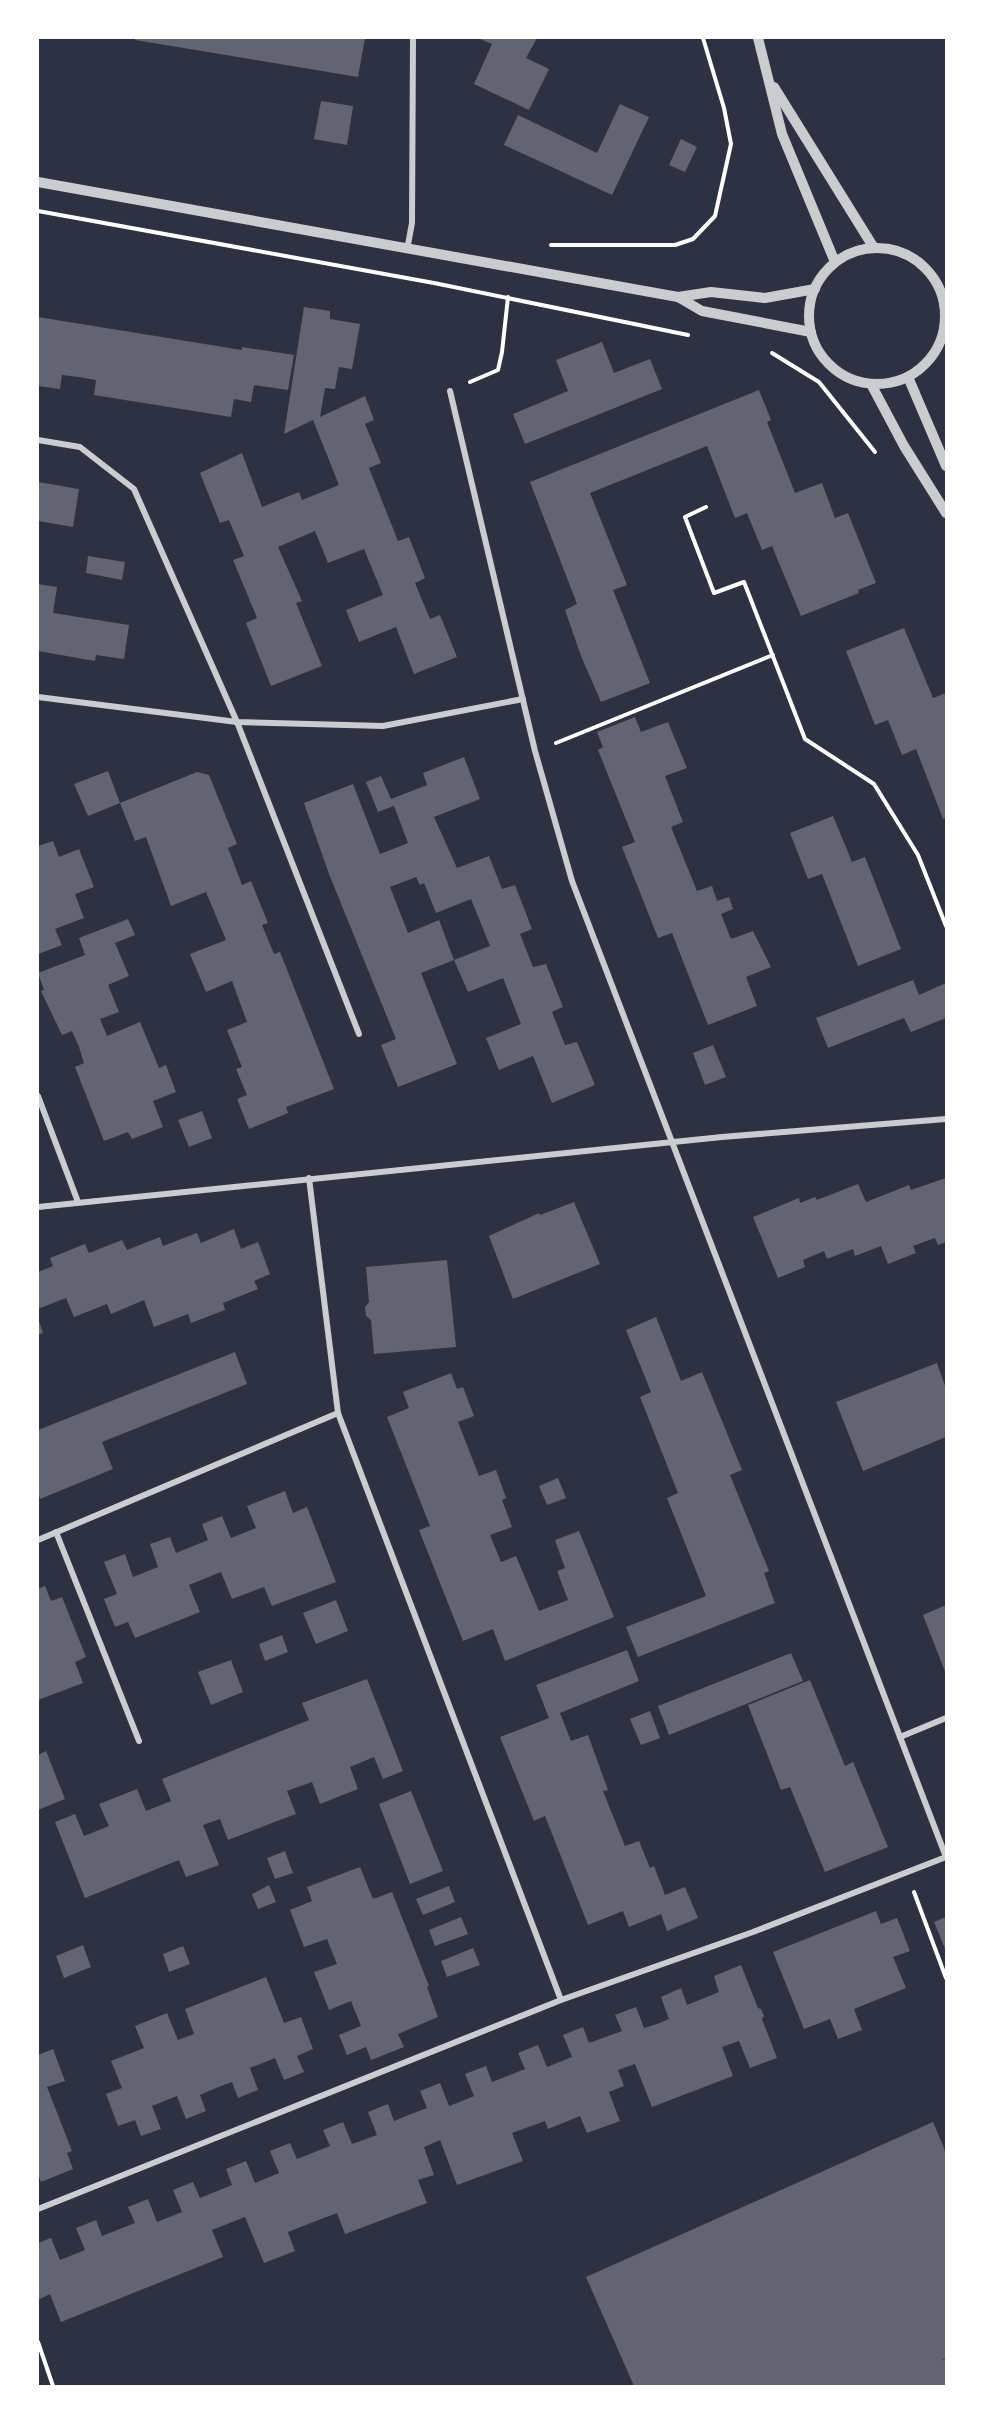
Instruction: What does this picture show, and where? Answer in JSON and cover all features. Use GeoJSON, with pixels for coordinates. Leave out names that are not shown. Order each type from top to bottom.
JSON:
{"type":"FeatureCollection","features":[{"type":"Feature","properties":{"kind":"street"},"geometry":{"type":"LineString","coordinates":[[407,250],[412,223],[412,38]]}},
{"type":"Feature","properties":{"kind":"street"},"geometry":{"type":"LineString","coordinates":[[758,38],[782,134],[835,262]]}},
{"type":"Feature","properties":{"kind":"street"},"geometry":{"type":"LineString","coordinates":[[769,79],[874,248]]}},
{"type":"Feature","properties":{"kind":"street"},"geometry":{"type":"LineString","coordinates":[[38,182],[678,297],[711,292],[765,298],[815,289]]}},
{"type":"Feature","properties":{"kind":"street"},"geometry":{"type":"LineString","coordinates":[[874,248],[899,252],[922,265],[942,285],[945,325],[938,346],[925,364],[908,377],[890,383],[871,384],[850,379],[832,368],[819,352],[811,332],[809,310],[815,289],[823,274],[835,262],[853,252],[874,248]]}},
{"type":"Feature","properties":{"kind":"street"},"geometry":{"type":"LineString","coordinates":[[678,297],[702,311],[811,332]]}},
{"type":"Feature","properties":{"kind":"street"},"geometry":{"type":"LineString","coordinates":[[908,377],[946,466]]}},
{"type":"Feature","properties":{"kind":"street"},"geometry":{"type":"LineString","coordinates":[[871,384],[904,446],[946,513]]}},
{"type":"Feature","properties":{"kind":"street"},"geometry":{"type":"LineString","coordinates":[[38,2209],[561,2000],[753,1932],[946,1857],[572,881],[535,751],[450,391]]}},
{"type":"Feature","properties":{"kind":"street"},"geometry":{"type":"LineString","coordinates":[[38,440],[80,447],[134,489],[237,722],[359,1034]]}},
{"type":"Feature","properties":{"kind":"street"},"geometry":{"type":"LineString","coordinates":[[38,697],[237,722],[383,726],[523,699]]}},
{"type":"Feature","properties":{"kind":"street"},"geometry":{"type":"LineString","coordinates":[[38,1096],[78,1202]]}},
{"type":"Feature","properties":{"kind":"street"},"geometry":{"type":"LineString","coordinates":[[38,1207],[309,1178],[946,1119]]}},
{"type":"Feature","properties":{"kind":"street"},"geometry":{"type":"LineString","coordinates":[[309,1178],[338,1413],[561,2000]]}},
{"type":"Feature","properties":{"kind":"street"},"geometry":{"type":"LineString","coordinates":[[38,1540],[338,1413]]}},
{"type":"Feature","properties":{"kind":"street"},"geometry":{"type":"LineString","coordinates":[[56,1532],[139,1741]]}},
{"type":"Feature","properties":{"kind":"street"},"geometry":{"type":"LineString","coordinates":[[900,1737],[946,1718]]}},
{"type":"Feature","properties":{"kind":"path"},"geometry":{"type":"LineString","coordinates":[[543,245],[675,245],[693,239],[715,216],[731,144],[724,108],[703,38]]}},
{"type":"Feature","properties":{"kind":"path"},"geometry":{"type":"LineString","coordinates":[[38,211],[508,297],[691,335]]}},
{"type":"Feature","properties":{"kind":"path"},"geometry":{"type":"LineString","coordinates":[[450,391],[498,370],[508,297]]}},
{"type":"Feature","properties":{"kind":"path"},"geometry":{"type":"LineString","coordinates":[[771,352],[819,382],[879,456]]}},
{"type":"Feature","properties":{"kind":"path"},"geometry":{"type":"LineString","coordinates":[[706,507],[684,517],[714,593],[744,582],[805,739],[874,784],[918,855],[946,926]]}},
{"type":"Feature","properties":{"kind":"path"},"geometry":{"type":"LineString","coordinates":[[535,751],[773,655]]}},
{"type":"Feature","properties":{"kind":"path"},"geometry":{"type":"LineString","coordinates":[[906,1872],[946,1978]]}},
{"type":"Feature","properties":{"kind":"path"},"geometry":{"type":"LineString","coordinates":[[38,2342],[53,2386]]}},
{"type":"Feature","properties":{"kind":"building"},"geometry":{"type":"Polygon","coordinates":[[[135,38],[365,38],[358,77],[135,40],[135,38]]]}},
{"type":"Feature","properties":{"kind":"building"},"geometry":{"type":"Polygon","coordinates":[[[478,38],[537,38],[526,58],[549,69],[529,110],[474,84],[492,44],[478,38]]]}},
{"type":"Feature","properties":{"kind":"building"},"geometry":{"type":"Polygon","coordinates":[[[321,101],[353,106],[347,145],[314,139],[321,101]]]}},
{"type":"Feature","properties":{"kind":"building"},"geometry":{"type":"Polygon","coordinates":[[[620,104],[649,117],[612,195],[504,145],[518,115],[597,153],[620,104]]]}},
{"type":"Feature","properties":{"kind":"building"},"geometry":{"type":"Polygon","coordinates":[[[681,139],[697,147],[685,172],[669,165],[681,139]]]}},
{"type":"Feature","properties":{"kind":"building"},"geometry":{"type":"Polygon","coordinates":[[[304,307],[330,311],[330,319],[360,324],[352,369],[339,367],[335,389],[325,388],[320,417],[365,396],[374,420],[365,424],[381,463],[369,468],[398,541],[409,537],[425,578],[415,583],[430,619],[440,615],[457,657],[414,674],[396,627],[359,642],[346,610],[383,595],[364,549],[328,563],[315,531],[278,547],[302,601],[296,603],[322,666],[271,686],[246,623],[257,618],[233,560],[244,556],[229,520],[220,523],[200,473],[242,453],[262,507],[299,492],[302,500],[339,485],[313,420],[284,434],[304,307]]]}},
{"type":"Feature","properties":{"kind":"building"},"geometry":{"type":"Polygon","coordinates":[[[38,317],[242,350],[242,347],[294,355],[288,390],[254,385],[251,402],[234,399],[231,417],[94,395],[96,380],[79,377],[62,375],[60,389],[38,386],[38,317]]]}},
{"type":"Feature","properties":{"kind":"building"},"geometry":{"type":"Polygon","coordinates":[[[602,342],[614,373],[650,359],[662,389],[525,444],[513,414],[568,391],[556,360],[602,342]]]}},
{"type":"Feature","properties":{"kind":"building"},"geometry":{"type":"Polygon","coordinates":[[[759,390],[771,420],[767,422],[795,493],[822,483],[835,518],[848,513],[876,583],[858,590],[859,593],[801,616],[772,546],[762,550],[747,513],[735,518],[707,446],[590,493],[627,585],[613,590],[650,683],[601,702],[581,656],[565,610],[577,604],[530,482],[759,390]]]}},
{"type":"Feature","properties":{"kind":"building"},"geometry":{"type":"Polygon","coordinates":[[[38,482],[79,489],[73,527],[38,521],[38,482]]]}},
{"type":"Feature","properties":{"kind":"building"},"geometry":{"type":"Polygon","coordinates":[[[88,556],[125,562],[122,580],[86,573],[88,556]]]}},
{"type":"Feature","properties":{"kind":"building"},"geometry":{"type":"Polygon","coordinates":[[[38,584],[57,587],[53,613],[129,625],[124,659],[96,655],[95,661],[38,651],[38,584]]]}},
{"type":"Feature","properties":{"kind":"building"},"geometry":{"type":"Polygon","coordinates":[[[904,628],[933,698],[946,693],[946,818],[943,819],[916,749],[902,755],[888,720],[875,725],[846,651],[904,628]]]}},
{"type":"Feature","properties":{"kind":"building"},"geometry":{"type":"Polygon","coordinates":[[[635,717],[641,732],[668,722],[687,768],[665,776],[683,822],[671,827],[697,891],[712,886],[717,901],[729,897],[733,909],[721,914],[731,939],[753,931],[771,967],[746,977],[757,1006],[708,1025],[672,933],[658,938],[622,847],[635,842],[598,750],[603,747],[597,732],[635,717]]]}},
{"type":"Feature","properties":{"kind":"building"},"geometry":{"type":"Polygon","coordinates":[[[464,757],[480,799],[434,817],[457,868],[489,856],[502,889],[515,885],[532,929],[520,934],[533,967],[546,964],[563,1007],[552,1012],[565,1045],[577,1042],[595,1085],[552,1103],[533,1056],[499,1070],[486,1038],[521,1024],[503,978],[468,992],[454,960],[421,973],[457,1064],[398,1087],[381,1045],[396,1039],[329,874],[304,803],[353,784],[380,854],[408,843],[394,806],[378,812],[366,782],[381,776],[391,799],[427,785],[423,773],[464,757]],[[416,877],[390,887],[408,933],[439,920],[454,960],[490,946],[471,899],[436,913],[424,883],[420,885],[416,877]]]}},
{"type":"Feature","properties":{"kind":"building"},"geometry":{"type":"Polygon","coordinates":[[[108,771],[120,803],[88,816],[74,784],[108,771]]]}},
{"type":"Feature","properties":{"kind":"building"},"geometry":{"type":"Polygon","coordinates":[[[197,772],[209,775],[237,844],[228,848],[242,885],[251,881],[268,923],[262,925],[274,954],[280,952],[334,1089],[286,1107],[288,1113],[249,1129],[237,1099],[247,1095],[236,1069],[242,1067],[227,1030],[247,1022],[232,981],[206,992],[190,954],[226,940],[206,892],[171,906],[146,837],[135,841],[120,803],[197,772]]]}},
{"type":"Feature","properties":{"kind":"building"},"geometry":{"type":"Polygon","coordinates":[[[833,816],[852,862],[865,857],[901,949],[858,966],[822,874],[808,879],[790,833],[833,816]]]}},
{"type":"Feature","properties":{"kind":"building"},"geometry":{"type":"Polygon","coordinates":[[[53,841],[59,857],[79,849],[94,887],[75,894],[84,918],[55,929],[62,945],[38,954],[38,846],[53,841]]]}},
{"type":"Feature","properties":{"kind":"building"},"geometry":{"type":"Polygon","coordinates":[[[128,919],[135,935],[115,943],[129,976],[108,985],[119,1012],[100,1019],[107,1036],[140,1022],[159,1068],[166,1065],[176,1092],[153,1101],[163,1127],[132,1139],[128,1132],[104,1141],[75,1067],[84,1063],[79,1047],[72,1031],[62,1035],[41,991],[44,990],[38,973],[85,955],[79,938],[128,919]]]}},
{"type":"Feature","properties":{"kind":"building"},"geometry":{"type":"Polygon","coordinates":[[[913,980],[919,995],[946,983],[946,1018],[911,1032],[904,1018],[828,1048],[816,1018],[913,980]]]}},
{"type":"Feature","properties":{"kind":"building"},"geometry":{"type":"Polygon","coordinates":[[[713,1045],[726,1077],[705,1085],[693,1053],[713,1045]]]}},
{"type":"Feature","properties":{"kind":"building"},"geometry":{"type":"Polygon","coordinates":[[[202,1111],[212,1138],[189,1147],[178,1120],[202,1111]]]}},
{"type":"Feature","properties":{"kind":"building"},"geometry":{"type":"Polygon","coordinates":[[[946,1178],[946,1242],[938,1245],[935,1238],[913,1246],[916,1253],[888,1264],[881,1246],[855,1256],[853,1249],[827,1259],[824,1251],[803,1260],[805,1267],[778,1278],[753,1217],[799,1198],[800,1203],[815,1197],[817,1200],[858,1184],[866,1202],[909,1185],[911,1190],[946,1178]]]}},
{"type":"Feature","properties":{"kind":"building"},"geometry":{"type":"Polygon","coordinates":[[[574,1202],[600,1264],[513,1299],[489,1236],[539,1213],[540,1215],[574,1202]]]}},
{"type":"Feature","properties":{"kind":"building"},"geometry":{"type":"Polygon","coordinates":[[[234,1229],[241,1249],[258,1242],[270,1274],[254,1281],[258,1289],[223,1303],[225,1310],[191,1323],[188,1314],[154,1327],[144,1300],[111,1314],[107,1304],[74,1317],[66,1298],[38,1309],[38,1272],[53,1266],[50,1258],[85,1244],[89,1253],[122,1240],[127,1250],[160,1237],[163,1246],[197,1233],[201,1243],[234,1229]]]}},
{"type":"Feature","properties":{"kind":"building"},"geometry":{"type":"Polygon","coordinates":[[[447,1260],[456,1347],[374,1354],[371,1320],[366,1316],[365,1307],[369,1302],[366,1267],[447,1260]]]}},
{"type":"Feature","properties":{"kind":"building"},"geometry":{"type":"Polygon","coordinates":[[[656,1317],[681,1381],[702,1372],[742,1470],[730,1475],[769,1571],[764,1573],[775,1603],[638,1657],[626,1627],[706,1596],[667,1498],[678,1493],[640,1397],[651,1392],[626,1330],[656,1317]]]}},
{"type":"Feature","properties":{"kind":"building"},"geometry":{"type":"Polygon","coordinates":[[[38,1318],[43,1333],[38,1335],[38,1318]]]}},
{"type":"Feature","properties":{"kind":"building"},"geometry":{"type":"Polygon","coordinates":[[[235,1352],[247,1384],[102,1442],[113,1469],[40,1499],[38,1430],[235,1352]]]}},
{"type":"Feature","properties":{"kind":"building"},"geometry":{"type":"Polygon","coordinates":[[[937,1363],[946,1389],[946,1437],[863,1471],[836,1402],[937,1363]]]}},
{"type":"Feature","properties":{"kind":"building"},"geometry":{"type":"Polygon","coordinates":[[[451,1373],[457,1389],[463,1387],[474,1416],[458,1422],[479,1476],[496,1470],[506,1498],[502,1500],[512,1527],[490,1535],[501,1562],[516,1556],[539,1611],[568,1600],[557,1571],[565,1568],[555,1540],[579,1531],[614,1617],[505,1661],[493,1629],[463,1641],[419,1530],[430,1526],[387,1417],[409,1408],[403,1392],[451,1373]]]}},
{"type":"Feature","properties":{"kind":"building"},"geometry":{"type":"Polygon","coordinates":[[[558,1478],[566,1498],[547,1505],[539,1486],[558,1478]]]}},
{"type":"Feature","properties":{"kind":"building"},"geometry":{"type":"Polygon","coordinates":[[[285,1491],[293,1513],[307,1507],[336,1582],[272,1606],[264,1587],[232,1599],[221,1572],[189,1585],[200,1612],[135,1638],[128,1622],[115,1627],[104,1599],[117,1594],[104,1562],[125,1554],[133,1577],[158,1567],[150,1544],[170,1537],[176,1553],[208,1540],[202,1524],[222,1516],[231,1538],[256,1528],[247,1506],[285,1491]]]}},
{"type":"Feature","properties":{"kind":"building"},"geometry":{"type":"Polygon","coordinates":[[[45,1586],[51,1601],[62,1597],[86,1657],[75,1662],[83,1683],[38,1700],[38,1589],[45,1586]]]}},
{"type":"Feature","properties":{"kind":"building"},"geometry":{"type":"Polygon","coordinates":[[[336,1600],[348,1631],[316,1644],[303,1613],[336,1600]]]}},
{"type":"Feature","properties":{"kind":"building"},"geometry":{"type":"Polygon","coordinates":[[[946,1605],[946,1674],[923,1615],[946,1605]]]}},
{"type":"Feature","properties":{"kind":"building"},"geometry":{"type":"Polygon","coordinates":[[[282,1635],[288,1652],[265,1661],[259,1644],[282,1635]]]}},
{"type":"Feature","properties":{"kind":"building"},"geometry":{"type":"Polygon","coordinates":[[[627,1650],[639,1681],[560,1713],[571,1741],[588,1735],[608,1790],[603,1791],[625,1846],[639,1841],[650,1868],[654,1866],[665,1895],[685,1887],[698,1918],[667,1931],[661,1914],[629,1927],[623,1911],[588,1925],[545,1816],[534,1821],[500,1737],[549,1718],[536,1685],[627,1650]]]}},
{"type":"Feature","properties":{"kind":"building"},"geometry":{"type":"Polygon","coordinates":[[[791,1653],[803,1681],[669,1735],[658,1706],[791,1653]]]}},
{"type":"Feature","properties":{"kind":"building"},"geometry":{"type":"Polygon","coordinates":[[[231,1660],[243,1692],[211,1705],[198,1672],[231,1660]]]}},
{"type":"Feature","properties":{"kind":"building"},"geometry":{"type":"Polygon","coordinates":[[[367,1679],[403,1771],[383,1779],[374,1757],[350,1767],[358,1789],[320,1804],[312,1782],[287,1791],[296,1814],[228,1840],[220,1819],[203,1825],[219,1865],[186,1877],[179,1860],[85,1898],[55,1822],[75,1814],[84,1836],[109,1826],[99,1804],[137,1789],[146,1811],[171,1801],[162,1779],[309,1720],[302,1703],[367,1679]]]}},
{"type":"Feature","properties":{"kind":"building"},"geometry":{"type":"Polygon","coordinates":[[[810,1680],[845,1766],[853,1762],[888,1847],[825,1872],[790,1787],[781,1790],[748,1705],[810,1680]]]}},
{"type":"Feature","properties":{"kind":"building"},"geometry":{"type":"Polygon","coordinates":[[[650,1711],[660,1738],[641,1745],[630,1719],[650,1711]]]}},
{"type":"Feature","properties":{"kind":"building"},"geometry":{"type":"Polygon","coordinates":[[[46,1751],[65,1799],[38,1810],[38,1755],[46,1751]]]}},
{"type":"Feature","properties":{"kind":"building"},"geometry":{"type":"Polygon","coordinates":[[[411,1791],[443,1871],[410,1884],[379,1804],[411,1791]]]}},
{"type":"Feature","properties":{"kind":"building"},"geometry":{"type":"Polygon","coordinates":[[[285,1851],[293,1873],[275,1879],[267,1858],[285,1851]]]}},
{"type":"Feature","properties":{"kind":"building"},"geometry":{"type":"Polygon","coordinates":[[[360,1867],[373,1899],[392,1892],[429,1986],[427,1987],[438,2017],[398,2034],[404,2047],[371,2060],[366,2047],[347,2055],[339,2035],[361,2026],[351,2001],[329,2010],[314,1972],[337,1964],[327,1939],[304,1947],[290,1910],[312,1901],[307,1887],[360,1867]]]}},
{"type":"Feature","properties":{"kind":"building"},"geometry":{"type":"Polygon","coordinates":[[[269,1885],[276,1902],[258,1909],[252,1894],[269,1885]]]}},
{"type":"Feature","properties":{"kind":"building"},"geometry":{"type":"Polygon","coordinates":[[[449,1886],[455,1902],[423,1915],[416,1899],[449,1886]]]}},
{"type":"Feature","properties":{"kind":"building"},"geometry":{"type":"Polygon","coordinates":[[[876,1911],[881,1924],[897,1918],[910,1951],[893,1957],[906,1988],[854,2009],[862,2030],[838,2039],[830,2019],[804,2029],[773,1952],[876,1911]]]}},
{"type":"Feature","properties":{"kind":"building"},"geometry":{"type":"Polygon","coordinates":[[[461,1917],[468,1934],[435,1946],[429,1930],[461,1917]]]}},
{"type":"Feature","properties":{"kind":"building"},"geometry":{"type":"Polygon","coordinates":[[[946,1917],[946,1951],[934,1922],[946,1917]]]}},
{"type":"Feature","properties":{"kind":"building"},"geometry":{"type":"Polygon","coordinates":[[[83,1945],[91,1967],[64,1978],[56,1956],[83,1945]]]}},
{"type":"Feature","properties":{"kind":"building"},"geometry":{"type":"Polygon","coordinates":[[[183,1946],[190,1964],[169,1972],[163,1954],[183,1946]]]}},
{"type":"Feature","properties":{"kind":"building"},"geometry":{"type":"Polygon","coordinates":[[[473,1948],[480,1965],[447,1977],[441,1961],[473,1948]]]}},
{"type":"Feature","properties":{"kind":"building"},"geometry":{"type":"Polygon","coordinates":[[[741,1965],[758,2008],[764,2016],[762,2019],[777,2058],[750,2068],[739,2041],[722,2047],[733,2076],[652,2107],[635,2064],[618,2070],[624,2086],[609,2092],[620,2121],[587,2133],[580,2116],[548,2129],[545,2121],[512,2133],[523,2161],[457,2185],[440,2140],[424,2147],[434,2175],[418,2180],[427,2203],[345,2234],[337,2213],[288,2232],[295,2251],[264,2263],[245,2217],[212,2230],[223,2257],[61,2322],[50,2294],[38,2300],[38,2243],[51,2238],[60,2260],[85,2250],[76,2228],[96,2220],[102,2236],[135,2223],[128,2207],[148,2199],[157,2222],[182,2212],[173,2190],[193,2182],[200,2198],[232,2185],[226,2169],[246,2161],[255,2183],[279,2173],[270,2151],[290,2143],[297,2159],[330,2146],[323,2130],[343,2122],[352,2144],[377,2135],[368,2112],[388,2104],[394,2121],[427,2108],[420,2091],[440,2083],[449,2106],[462,2101],[474,2096],[465,2074],[486,2066],[492,2082],[525,2069],[518,2053],[538,2045],[547,2067],[572,2057],[563,2035],[583,2027],[589,2043],[622,2031],[615,2015],[636,2007],[644,2028],[657,2024],[669,2019],[661,1997],[681,1988],[687,2005],[719,1992],[714,1976],[741,1965]]]}},
{"type":"Feature","properties":{"kind":"building"},"geometry":{"type":"Polygon","coordinates":[[[266,1977],[284,2023],[301,2017],[313,2049],[297,2056],[304,2072],[284,2080],[275,2058],[250,2068],[258,2090],[238,2098],[232,2082],[216,2088],[200,2095],[206,2111],[186,2119],[177,2096],[152,2106],[161,2129],[141,2136],[135,2120],[118,2126],[106,2094],[122,2088],[111,2061],[144,2048],[135,2026],[167,2013],[178,2040],[194,2034],[185,2009],[266,1977]]]}},
{"type":"Feature","properties":{"kind":"building"},"geometry":{"type":"Polygon","coordinates":[[[53,2049],[65,2081],[47,2087],[72,2151],[67,2153],[73,2169],[41,2182],[38,2174],[38,2055],[53,2049]]]}},
{"type":"Feature","properties":{"kind":"building"},"geometry":{"type":"Polygon","coordinates":[[[933,2122],[946,2153],[946,2358],[940,2361],[946,2359],[946,2386],[634,2386],[586,2277],[933,2122]]]}}]}
